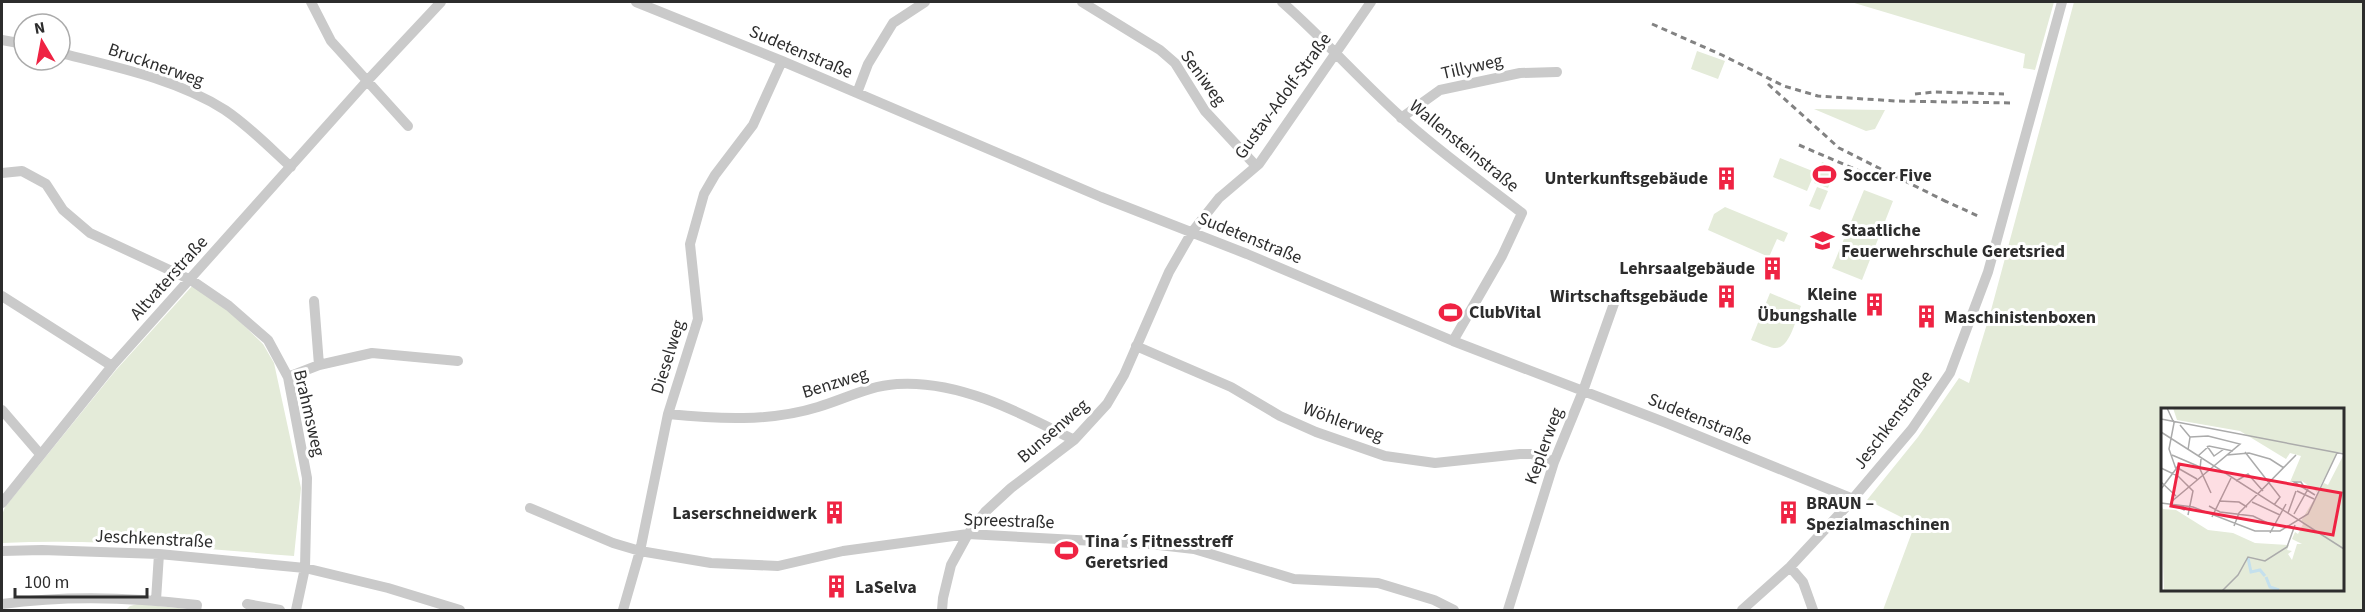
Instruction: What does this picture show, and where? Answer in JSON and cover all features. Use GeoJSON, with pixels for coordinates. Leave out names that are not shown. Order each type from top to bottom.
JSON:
{"type":"FeatureCollection","features":[{"type":"Feature","properties":{"kind":"street"},"geometry":{"type":"LineString","coordinates":[[311,2],[332,41],[408,126]]}},
{"type":"Feature","properties":{"kind":"street","name":"Altvaterstraße"},"geometry":{"type":"LineString","coordinates":[[2,503],[112,366],[367,81],[441,2]]}},
{"type":"Feature","properties":{"kind":"street","name":"Sudetenstraße"},"geometry":{"type":"LineString","coordinates":[[636,2],[782,61],[1101,197],[1192,232],[1453,341],[1664,422],[1853,499]]}},
{"type":"Feature","properties":{"kind":"street"},"geometry":{"type":"LineString","coordinates":[[857,93],[868,64],[892,23],[925,2]]}},
{"type":"Feature","properties":{"kind":"street","name":"Seniweg"},"geometry":{"type":"LineString","coordinates":[[1082,2],[1160,50],[1175,63],[1205,111],[1256,166]]}},
{"type":"Feature","properties":{"kind":"street","name":"Wallensteinstraße"},"geometry":{"type":"LineString","coordinates":[[1282,2],[1317,32],[1335,54],[1401,118],[1522,213],[1502,256],[1453,341]]}},
{"type":"Feature","properties":{"kind":"street","name":"Gustav-Adolf-Straße"},"geometry":{"type":"LineString","coordinates":[[1192,232],[1220,198],[1256,166],[1371,2]]}},
{"type":"Feature","properties":{"kind":"street","name":"Jeschkenstraße"},"geometry":{"type":"LineString","coordinates":[[1742,610],[1791,567],[1853,499],[1912,429],[1950,373],[1988,272],[2062,2]]}},
{"type":"Feature","properties":{"kind":"street","name":"Brucknerweg"},"geometry":{"type":"LineString","coordinates":[[72,56],[168,82],[204,99],[246,126],[291,167]]}},
{"type":"Feature","properties":{"kind":"street","name":"Dieselweg"},"geometry":{"type":"LineString","coordinates":[[623,610],[640,551],[668,414],[698,319],[690,243],[704,194],[715,175],[753,125],[782,61]]}},
{"type":"Feature","properties":{"kind":"street","name":"Tillyweg"},"geometry":{"type":"LineString","coordinates":[[1401,118],[1440,90],[1520,73],[1557,72]]}},
{"type":"Feature","properties":{"kind":"street","name":"Brahmsweg"},"geometry":{"type":"LineString","coordinates":[[2,173],[22,171],[46,184],[63,210],[90,233],[191,280],[229,306],[268,340],[288,377],[307,478],[305,568]]}},
{"type":"Feature","properties":{"kind":"street","name":"Bunsenweg"},"geometry":{"type":"LineString","coordinates":[[942,610],[951,565],[968,534],[985,512],[1011,488],[1074,440],[1092,423],[1112,398],[1169,272],[1192,232]]}},
{"type":"Feature","properties":{"kind":"street","name":"Keplerweg"},"geometry":{"type":"LineString","coordinates":[[1508,610],[1554,462],[1583,391],[1617,295]]}},
{"type":"Feature","properties":{"kind":"street"},"geometry":{"type":"LineString","coordinates":[[2,297],[112,366]]}},
{"type":"Feature","properties":{"kind":"street"},"geometry":{"type":"LineString","coordinates":[[314,301],[319,365]]}},
{"type":"Feature","properties":{"kind":"street","name":"Wöhlerweg"},"geometry":{"type":"LineString","coordinates":[[1136,346],[1231,387],[1280,416],[1316,432],[1385,456],[1435,463],[1532,454],[1554,462]]}},
{"type":"Feature","properties":{"kind":"street"},"geometry":{"type":"LineString","coordinates":[[288,377],[319,365],[372,353],[458,361]]}},
{"type":"Feature","properties":{"kind":"street","name":"Benzweg"},"geometry":{"type":"LineString","coordinates":[[668,414],[706,418],[773,417],[818,407],[862,389],[897,384],[943,386],[1018,412],[1074,440]]}},
{"type":"Feature","properties":{"kind":"street"},"geometry":{"type":"LineString","coordinates":[[2,410],[40,454]]}},
{"type":"Feature","properties":{"kind":"street","name":"Spreestraße"},"geometry":{"type":"LineString","coordinates":[[530,508],[613,543],[640,551],[711,563],[778,566],[843,551],[968,534],[1178,546],[1211,553],[1294,579],[1378,583],[1391,586],[1434,600],[1454,610]]}},
{"type":"Feature","properties":{"kind":"street","name":"Jeschkenstraße"},"geometry":{"type":"LineString","coordinates":[[2,551],[159,554],[305,568],[432,606],[459,610]]}},
{"type":"Feature","properties":{"kind":"street"},"geometry":{"type":"LineString","coordinates":[[156,600],[159,554]]}},
{"type":"Feature","properties":{"kind":"street"},"geometry":{"type":"LineString","coordinates":[[1791,567],[1803,582],[1813,610]]}},
{"type":"Feature","properties":{"kind":"street"},"geometry":{"type":"LineString","coordinates":[[296,610],[305,568]]}},
{"type":"Feature","properties":{"kind":"street"},"geometry":{"type":"LineString","coordinates":[[2,604],[77,597],[119,605],[156,600],[197,605],[196,610]]}},
{"type":"Feature","properties":{"kind":"street"},"geometry":{"type":"LineString","coordinates":[[247,604],[280,610]]}},
{"type":"Feature","properties":{"kind":"green space"},"geometry":{"type":"Polygon","coordinates":[[[1851,2],[2054,2],[2035,70],[2023,68],[2025,54],[1851,2]]]}},
{"type":"Feature","properties":{"kind":"green space"},"geometry":{"type":"Polygon","coordinates":[[[2074,2],[2363,2],[2363,610],[1883,610],[1915,524],[1867,500],[1918,437],[1959,378],[1969,383],[1990,314],[2074,2]]]}},
{"type":"Feature","properties":{"kind":"green space"},"geometry":{"type":"Polygon","coordinates":[[[1697,51],[1725,61],[1718,79],[1691,69],[1697,51]]]}},
{"type":"Feature","properties":{"kind":"green space"},"geometry":{"type":"Polygon","coordinates":[[[1814,109],[1885,110],[1875,129],[1866,131],[1814,109]]]}},
{"type":"Feature","properties":{"kind":"green space"},"geometry":{"type":"Polygon","coordinates":[[[1780,158],[1815,172],[1807,191],[1773,177],[1780,158]]]}},
{"type":"Feature","properties":{"kind":"green space","name":"Soccer Five"},"geometry":{"type":"Polygon","coordinates":[[[1822,162],[1836,168],[1828,188],[1814,183],[1822,162]]]}},
{"type":"Feature","properties":{"kind":"green space"},"geometry":{"type":"Polygon","coordinates":[[[1817,187],[1828,191],[1820,210],[1809,206],[1817,187]]]}},
{"type":"Feature","properties":{"kind":"green space"},"geometry":{"type":"Polygon","coordinates":[[[1864,190],[1893,201],[1862,280],[1832,268],[1864,190]]]}},
{"type":"Feature","properties":{"kind":"green space"},"geometry":{"type":"Polygon","coordinates":[[[1725,207],[1788,233],[1784,242],[1777,239],[1769,257],[1708,230],[1714,214],[1725,207]]]}},
{"type":"Feature","properties":{"kind":"green space"},"geometry":{"type":"Polygon","coordinates":[[[193,285],[226,308],[263,344],[274,363],[301,488],[294,556],[112,543],[2,543],[2,515],[5,507],[116,370],[193,285]]]}},
{"type":"Feature","properties":{"kind":"green space"},"geometry":{"type":"Polygon","coordinates":[[[1770,293],[1801,306],[1788,339],[1780,347],[1774,348],[1751,340],[1770,293]]]}},
{"type":"Feature","properties":{"kind":"green space"},"geometry":{"type":"Polygon","coordinates":[[[138,604],[188,609],[190,610],[126,610],[138,604]]]}},
{"type":"Feature","properties":{"kind":"railway"},"geometry":{"type":"LineString","coordinates":[[1652,24],[1784,86],[1818,96],[1896,101],[2012,103]]}},
{"type":"Feature","properties":{"kind":"railway"},"geometry":{"type":"LineString","coordinates":[[1768,84],[1839,148],[1949,203]]}},
{"type":"Feature","properties":{"kind":"railway"},"geometry":{"type":"LineString","coordinates":[[1915,94],[1934,92],[2004,94]]}},
{"type":"Feature","properties":{"kind":"railway"},"geometry":{"type":"LineString","coordinates":[[1799,145],[1871,176]]}},
{"type":"Feature","properties":{"kind":"railway"},"geometry":{"type":"LineString","coordinates":[[1943,200],[1978,216]]}},
{"type":"Feature","properties":{"kind":"place","name":"Soccer Five"},"geometry":{"type":"Point","coordinates":[1825,175]}},
{"type":"Feature","properties":{"kind":"place","name":"Unterkunftsgebäude"},"geometry":{"type":"Point","coordinates":[1726,178]}},
{"type":"Feature","properties":{"kind":"place","name":"Staatliche Feuerwehrschule Geretsried"},"geometry":{"type":"Point","coordinates":[1823,240]}},
{"type":"Feature","properties":{"kind":"place","name":"Lehrsaalgebäude"},"geometry":{"type":"Point","coordinates":[1773,268]}},
{"type":"Feature","properties":{"kind":"place","name":"Wirtschaftsgebäude"},"geometry":{"type":"Point","coordinates":[1726,296]}},
{"type":"Feature","properties":{"kind":"place","name":"Kleine Übungshalle"},"geometry":{"type":"Point","coordinates":[1875,304]}},
{"type":"Feature","properties":{"kind":"place","name":"ClubVital"},"geometry":{"type":"Point","coordinates":[1451,312]}},
{"type":"Feature","properties":{"kind":"place","name":"Maschinistenboxen"},"geometry":{"type":"Point","coordinates":[1926,317]}},
{"type":"Feature","properties":{"kind":"place","name":"Laserschneidwerk"},"geometry":{"type":"Point","coordinates":[835,513]}},
{"type":"Feature","properties":{"kind":"place","name":"BRAUN – Spezialmaschinen"},"geometry":{"type":"Point","coordinates":[1788,513]}},
{"type":"Feature","properties":{"kind":"place","name":"Tina´s Fitnesstreff Geretsried"},"geometry":{"type":"Point","coordinates":[1067,551]}},
{"type":"Feature","properties":{"kind":"place","name":"LaSelva"},"geometry":{"type":"Point","coordinates":[837,587]}}]}
